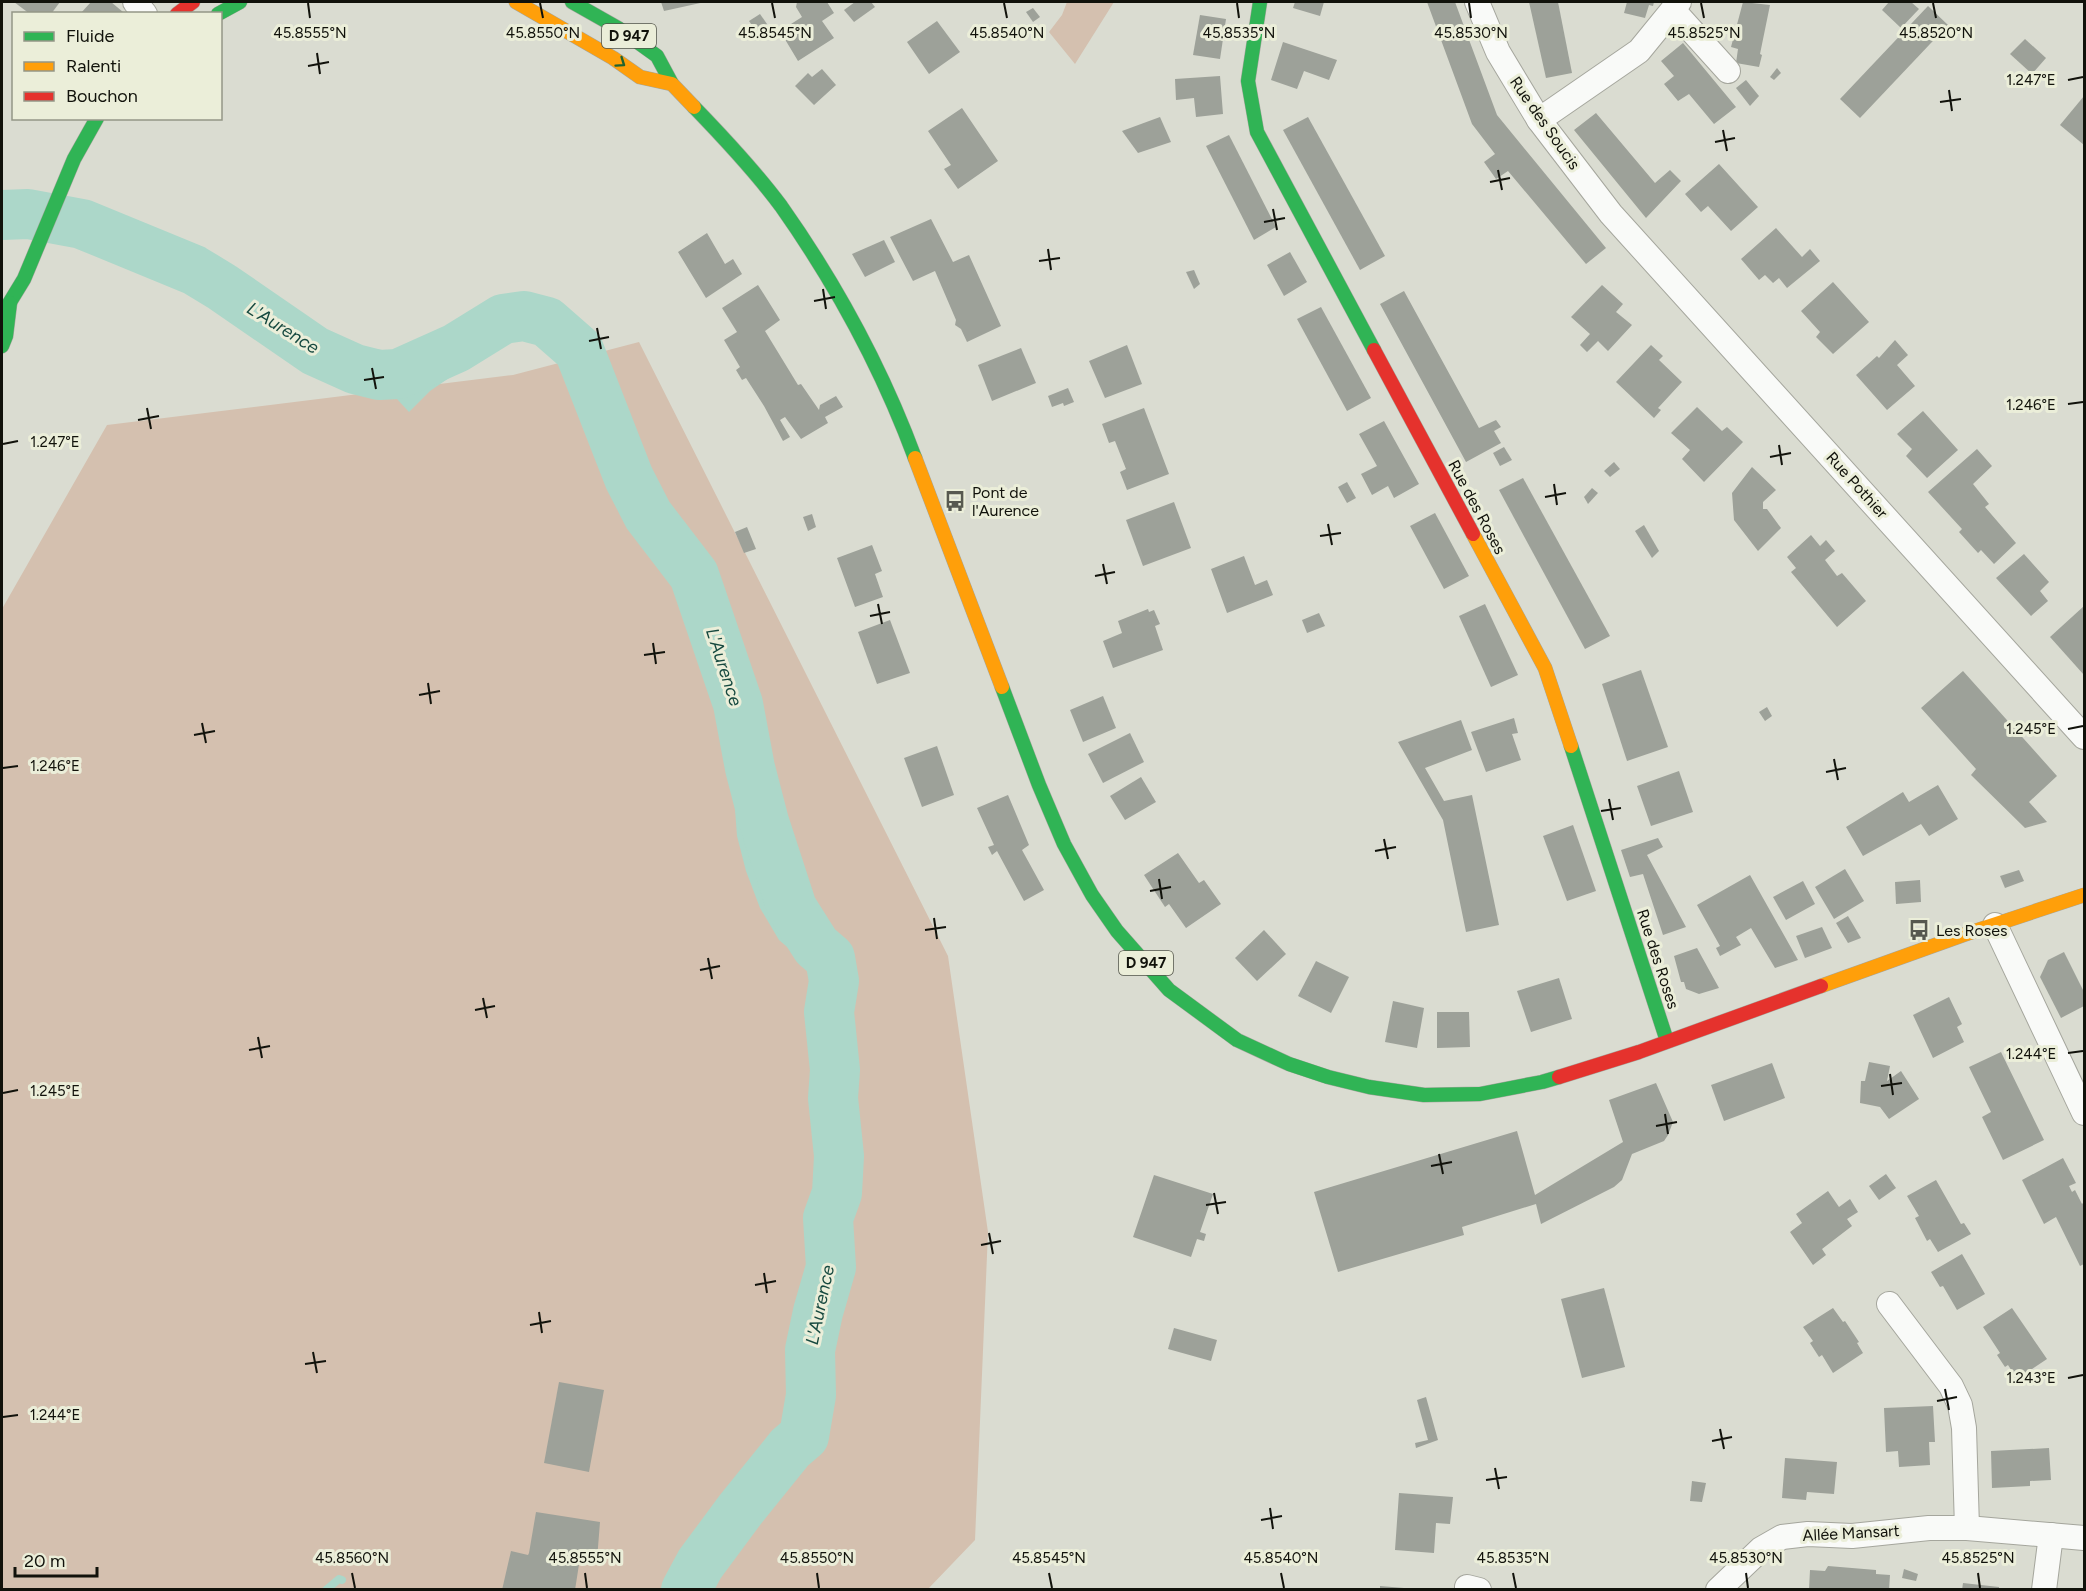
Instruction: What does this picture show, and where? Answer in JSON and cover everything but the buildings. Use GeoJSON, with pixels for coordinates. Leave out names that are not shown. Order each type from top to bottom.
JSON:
{"type":"FeatureCollection","features":[{"type":"Feature","properties":{"kind":"main road"},"geometry":{"type":"LineString","coordinates":[[180,12],[193,2]]}},
{"type":"Feature","properties":{"kind":"main road"},"geometry":{"type":"LineString","coordinates":[[222,12],[240,2]]}},
{"type":"Feature","properties":{"kind":"main road","name":"D 947"},"geometry":{"type":"LineString","coordinates":[[516,2],[640,76],[672,84]]}},
{"type":"Feature","properties":{"kind":"main road","name":"D 947"},"geometry":{"type":"LineString","coordinates":[[572,2],[618,28],[657,56],[672,84],[730,145],[780,205],[847,310],[895,404],[1039,785],[1064,844],[1092,895],[1117,931],[1168,990],[1237,1040],[1289,1064],[1369,1087],[1424,1095],[1480,1094],[1542,1082],[1639,1052],[2085,895]]}},
{"type":"Feature","properties":{"kind":"main road","name":"Rue des Roses"},"geometry":{"type":"LineString","coordinates":[[1260,2],[1248,81],[1257,132],[1545,668],[1668,1041]]}},
{"type":"Feature","properties":{"kind":"main road"},"geometry":{"type":"LineString","coordinates":[[2,346],[6,336],[4,306],[35,253],[75,158],[96,120]]}},
{"type":"Feature","properties":{"kind":"street","name":"Rue des Soucis"},"geometry":{"type":"LineString","coordinates":[[1477,2],[1498,52],[1539,120],[1596,195],[1630,232]]}},
{"type":"Feature","properties":{"kind":"street"},"geometry":{"type":"LineString","coordinates":[[1539,120],[1639,51],[1676,6],[1728,71]]}},
{"type":"Feature","properties":{"kind":"street","name":"Rue Pothier"},"geometry":{"type":"LineString","coordinates":[[1630,232],[2085,737]]}},
{"type":"Feature","properties":{"kind":"street"},"geometry":{"type":"LineString","coordinates":[[1995,925],[2085,1113]]}},
{"type":"Feature","properties":{"kind":"street"},"geometry":{"type":"LineString","coordinates":[[1889,1304],[1951,1386],[1960,1405],[1964,1428],[1967,1528]]}},
{"type":"Feature","properties":{"kind":"street","name":"Allée Mansart"},"geometry":{"type":"LineString","coordinates":[[1718,1590],[1761,1550],[1782,1537],[1808,1534],[1852,1536],[1929,1528],[1967,1528],[2085,1538]]}},
{"type":"Feature","properties":{"kind":"street"},"geometry":{"type":"LineString","coordinates":[[2044,1590],[2051,1535]]}},
{"type":"Feature","properties":{"kind":"shaded area"},"geometry":{"type":"Polygon","coordinates":[[[1067,2],[1114,2],[1075,64],[1049,32],[1062,15],[1067,2]]]}},
{"type":"Feature","properties":{"kind":"shaded area"},"geometry":{"type":"Polygon","coordinates":[[[639,342],[948,956],[988,1232],[975,1540],[928,1589],[2,1590],[2,609],[107,425],[513,375],[639,342]]]}},
{"type":"Feature","properties":{"kind":"water"},"geometry":{"type":"Polygon","coordinates":[[[28,214],[21,232],[2,226],[2,215],[28,214]]]}},
{"type":"Feature","properties":{"kind":"water"},"geometry":{"type":"Polygon","coordinates":[[[77,224],[194,270],[315,351],[355,369],[379,375],[398,374],[456,348],[503,319],[524,316],[547,322],[579,350],[629,478],[648,515],[694,575],[738,704],[750,768],[764,822],[792,908],[816,946],[830,958],[834,981],[829,1012],[835,1070],[833,1098],[839,1156],[837,1193],[828,1218],[831,1267],[810,1350],[811,1395],[804,1436],[790,1448],[740,1510],[700,1564],[686,1589],[666,1589],[666,1587],[694,1545],[744,1491],[782,1440],[793,1417],[796,1379],[795,1346],[818,1276],[819,1263],[814,1246],[815,1231],[824,1198],[825,1171],[819,1093],[824,1050],[819,1011],[822,987],[820,975],[779,940],[760,908],[746,871],[737,836],[732,769],[724,744],[721,705],[718,703],[686,614],[685,603],[663,562],[628,529],[610,468],[568,355],[546,338],[520,331],[503,333],[484,354],[430,391],[409,412],[397,399],[366,395],[283,347],[253,324],[175,278],[123,255],[71,238],[77,224]]]}},
{"type":"Feature","properties":{"kind":"waterway","name":"L'Aurence"},"geometry":{"type":"LineString","coordinates":[[2,215],[28,214],[82,224],[194,270],[315,351],[355,369],[379,375],[398,374],[456,348],[503,319],[524,316],[547,322],[579,350],[629,478],[648,515],[694,575],[738,704],[750,768],[764,822],[792,908],[816,946],[830,958],[834,981],[829,1012],[835,1070],[833,1098],[839,1156],[837,1193],[828,1218],[831,1267],[810,1350],[811,1395],[804,1436],[790,1448],[740,1510],[700,1564],[686,1590]]}},
{"type":"Feature","properties":{"kind":"waterway"},"geometry":{"type":"LineString","coordinates":[[326,1590],[339,1579],[342,1580]]}},
{"type":"Feature","properties":{"kind":"traffic: fast"},"geometry":{"type":"LineString","coordinates":[[222,12],[240,2]]}},
{"type":"Feature","properties":{"kind":"traffic: fast"},"geometry":{"type":"LineString","coordinates":[[572,2],[618,28],[657,56],[672,84]]}},
{"type":"Feature","properties":{"kind":"traffic: fast"},"geometry":{"type":"LineString","coordinates":[[1260,2],[1248,81],[1257,132],[1374,350]]}},
{"type":"Feature","properties":{"kind":"traffic: fast"},"geometry":{"type":"LineString","coordinates":[[694,107],[771,193],[820,266],[873,360],[915,458]]}},
{"type":"Feature","properties":{"kind":"traffic: fast"},"geometry":{"type":"LineString","coordinates":[[2,315],[24,279],[74,159],[96,120]]}},
{"type":"Feature","properties":{"kind":"traffic: fast"},"geometry":{"type":"LineString","coordinates":[[2,346],[6,336],[10,303]]}},
{"type":"Feature","properties":{"kind":"traffic: fast"},"geometry":{"type":"LineString","coordinates":[[1002,687],[1064,844],[1092,895],[1117,931],[1169,990],[1237,1040],[1289,1064],[1328,1077],[1369,1087],[1424,1095],[1480,1094],[1559,1077]]}},
{"type":"Feature","properties":{"kind":"traffic: fast"},"geometry":{"type":"LineString","coordinates":[[1571,746],[1667,1041]]}},
{"type":"Feature","properties":{"kind":"traffic: slow"},"geometry":{"type":"LineString","coordinates":[[516,2],[613,58],[640,77],[672,84],[694,107]]}},
{"type":"Feature","properties":{"kind":"traffic: slow"},"geometry":{"type":"LineString","coordinates":[[915,458],[1002,687]]}},
{"type":"Feature","properties":{"kind":"traffic: slow"},"geometry":{"type":"LineString","coordinates":[[1473,534],[1545,668],[1571,746]]}},
{"type":"Feature","properties":{"kind":"traffic: slow"},"geometry":{"type":"LineString","coordinates":[[1821,986],[2084,895]]}},
{"type":"Feature","properties":{"kind":"traffic: jam"},"geometry":{"type":"LineString","coordinates":[[180,12],[193,2]]}},
{"type":"Feature","properties":{"kind":"traffic: jam"},"geometry":{"type":"LineString","coordinates":[[1374,350],[1473,534]]}},
{"type":"Feature","properties":{"kind":"traffic: jam"},"geometry":{"type":"LineString","coordinates":[[1559,1077],[1639,1052],[1821,986]]}},
{"type":"Feature","properties":{"kind":"place","name":"Pont de l'Aurence"},"geometry":{"type":"Point","coordinates":[955,501]}},
{"type":"Feature","properties":{"kind":"place","name":"Les Roses"},"geometry":{"type":"Point","coordinates":[1919,930]}}]}
